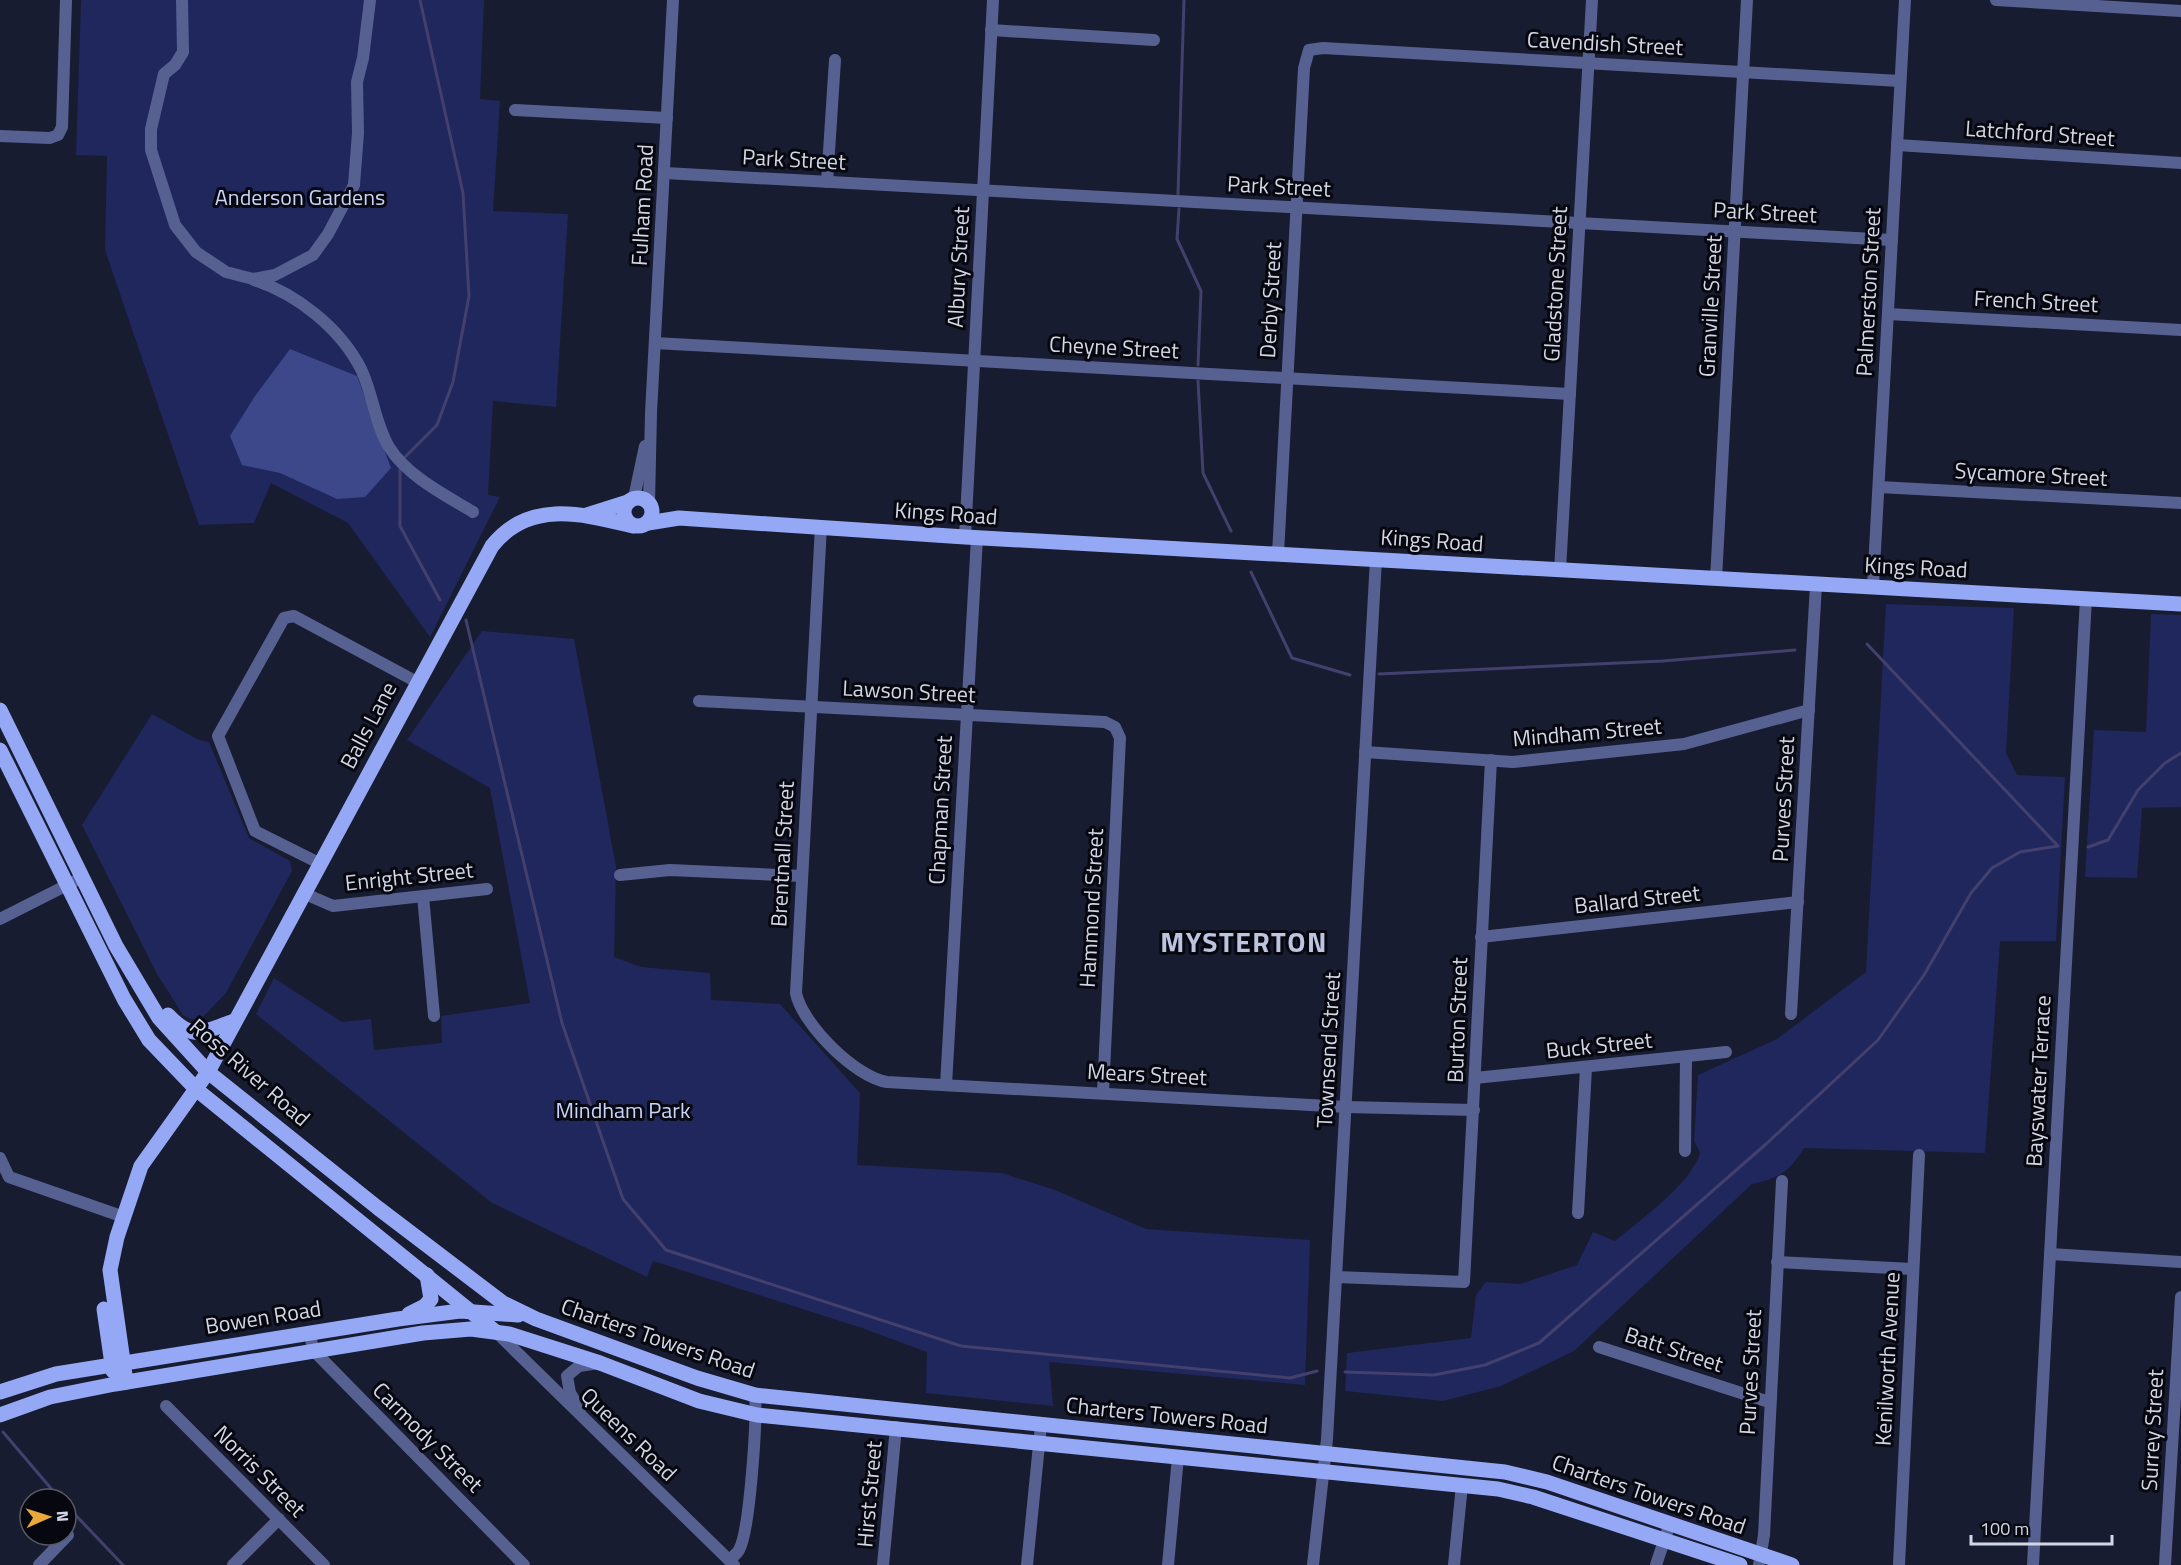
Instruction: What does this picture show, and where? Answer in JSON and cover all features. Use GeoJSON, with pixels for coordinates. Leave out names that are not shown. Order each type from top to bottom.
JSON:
{"type":"FeatureCollection","features":[{"type":"Feature","properties":{"kind":"main road","name":"Kings Road"},"geometry":{"type":"LineString","coordinates":[[641,503],[679,518]]}},
{"type":"Feature","properties":{"kind":"main road","name":"Balls Lane"},"geometry":{"type":"LineString","coordinates":[[121,1383],[102,1277],[145,1160],[197,1090],[208,1071],[492,546],[506,530],[529,517],[587,515],[641,503]]}},
{"type":"Feature","properties":{"kind":"main road"},"geometry":{"type":"LineString","coordinates":[[641,503],[640,525],[624,516],[641,503]]}},
{"type":"Feature","properties":{"kind":"main road","name":"Balls Lane"},"geometry":{"type":"LineString","coordinates":[[587,515],[640,525]]}},
{"type":"Feature","properties":{"kind":"main road","name":"Kings Road"},"geometry":{"type":"LineString","coordinates":[[640,525],[679,518],[1560,571],[2181,604]]}},
{"type":"Feature","properties":{"kind":"main road","name":"Ross River Road"},"geometry":{"type":"LineString","coordinates":[[0,711],[116,946],[143,993],[176,1039],[208,1071],[485,1292],[536,1319]]}},
{"type":"Feature","properties":{"kind":"main road","name":"Ross River Road"},"geometry":{"type":"LineString","coordinates":[[0,750],[124,999],[149,1040],[197,1090],[473,1311],[496,1332]]}},
{"type":"Feature","properties":{"kind":"main road"},"geometry":{"type":"LineString","coordinates":[[143,993],[180,1027],[190,1033],[200,1034],[235,1021]]}},
{"type":"Feature","properties":{"kind":"main road"},"geometry":{"type":"LineString","coordinates":[[398,1319],[428,1302],[432,1294],[427,1275]]}},
{"type":"Feature","properties":{"kind":"main road","name":"Bowen Road"},"geometry":{"type":"LineString","coordinates":[[0,1392],[43,1377],[117,1363],[398,1319],[473,1311],[536,1319]]}},
{"type":"Feature","properties":{"kind":"main road","name":"Charters Towers Road"},"geometry":{"type":"LineString","coordinates":[[536,1319],[754,1395],[1041,1425],[1327,1446],[1505,1472],[1547,1482],[1670,1523],[1760,1560],[1792,1565]]}},
{"type":"Feature","properties":{"kind":"main road","name":"Bowen Road"},"geometry":{"type":"LineString","coordinates":[[0,1415],[50,1397],[314,1350],[455,1329],[496,1332]]}},
{"type":"Feature","properties":{"kind":"main road","name":"Charters Towers Road"},"geometry":{"type":"LineString","coordinates":[[496,1332],[600,1363],[699,1401],[757,1415],[896,1427],[1498,1489],[1533,1497],[1740,1565]]}},
{"type":"Feature","properties":{"kind":"street"},"geometry":{"type":"LineString","coordinates":[[0,136],[41,139],[58,135],[63,118],[66,0]]}},
{"type":"Feature","properties":{"kind":"street"},"geometry":{"type":"LineString","coordinates":[[182,0],[183,52],[175,65],[164,74],[151,129],[151,150],[175,225],[196,252],[226,272],[253,279],[294,298],[336,334],[361,369],[389,447],[401,461],[429,484],[473,512]]}},
{"type":"Feature","properties":{"kind":"street"},"geometry":{"type":"LineString","coordinates":[[253,279],[275,275],[313,255],[328,234],[354,185],[358,134],[357,82],[363,58],[370,0]]}},
{"type":"Feature","properties":{"kind":"street","name":"Fulham Road"},"geometry":{"type":"LineString","coordinates":[[641,503],[651,413],[673,0]]}},
{"type":"Feature","properties":{"kind":"street","name":"Albury Street"},"geometry":{"type":"LineString","coordinates":[[971,537],[974,361],[993,0]]}},
{"type":"Feature","properties":{"kind":"street","name":"Gladstone Street"},"geometry":{"type":"LineString","coordinates":[[1560,571],[1592,0]]}},
{"type":"Feature","properties":{"kind":"street","name":"Granville Street"},"geometry":{"type":"LineString","coordinates":[[1716,579],[1747,0]]}},
{"type":"Feature","properties":{"kind":"street","name":"Palmerston Street"},"geometry":{"type":"LineString","coordinates":[[1873,586],[1905,0]]}},
{"type":"Feature","properties":{"kind":"street"},"geometry":{"type":"LineString","coordinates":[[1996,0],[2181,11]]}},
{"type":"Feature","properties":{"kind":"street"},"geometry":{"type":"LineString","coordinates":[[991,30],[1154,40]]}},
{"type":"Feature","properties":{"kind":"street","name":"Cavendish Street"},"geometry":{"type":"LineString","coordinates":[[1309,50],[1323,48],[1900,81]]}},
{"type":"Feature","properties":{"kind":"street","name":"Derby Street"},"geometry":{"type":"LineString","coordinates":[[1278,554],[1304,68],[1309,50]]}},
{"type":"Feature","properties":{"kind":"street"},"geometry":{"type":"LineString","coordinates":[[827,182],[835,60]]}},
{"type":"Feature","properties":{"kind":"street"},"geometry":{"type":"LineString","coordinates":[[515,110],[667,118]]}},
{"type":"Feature","properties":{"kind":"street","name":"Latchford Street"},"geometry":{"type":"LineString","coordinates":[[1897,145],[2181,163]]}},
{"type":"Feature","properties":{"kind":"street","name":"Park Street"},"geometry":{"type":"LineString","coordinates":[[664,173],[1892,240]]}},
{"type":"Feature","properties":{"kind":"street","name":"French Street"},"geometry":{"type":"LineString","coordinates":[[1888,314],[2181,330]]}},
{"type":"Feature","properties":{"kind":"street","name":"Cheyne Street"},"geometry":{"type":"LineString","coordinates":[[655,343],[1570,394]]}},
{"type":"Feature","properties":{"kind":"street","name":"Sycamore Street"},"geometry":{"type":"LineString","coordinates":[[1879,487],[2181,503]]}},
{"type":"Feature","properties":{"kind":"street","name":"Brentnall Street"},"geometry":{"type":"LineString","coordinates":[[821,526],[796,980],[798,1003],[802,1013],[853,1066],[868,1077],[887,1082],[946,1085]]}},
{"type":"Feature","properties":{"kind":"street","name":"Chapman Street"},"geometry":{"type":"LineString","coordinates":[[946,1085],[967,715],[971,537]]}},
{"type":"Feature","properties":{"kind":"street","name":"Townsend Street"},"geometry":{"type":"LineString","coordinates":[[1313,1565],[1322,1472],[1327,1446],[1376,559]]}},
{"type":"Feature","properties":{"kind":"street","name":"Purves Street"},"geometry":{"type":"LineString","coordinates":[[1791,1014],[1816,585]]}},
{"type":"Feature","properties":{"kind":"street","name":"Bayswater Terrace"},"geometry":{"type":"LineString","coordinates":[[2033,1565],[2086,598]]}},
{"type":"Feature","properties":{"kind":"street"},"geometry":{"type":"LineString","coordinates":[[319,863],[255,831],[218,736],[284,618],[294,616],[417,682]]}},
{"type":"Feature","properties":{"kind":"street","name":"Lawson Street"},"geometry":{"type":"LineString","coordinates":[[699,702],[1105,722],[1115,727]]}},
{"type":"Feature","properties":{"kind":"street","name":"Mindham Street"},"geometry":{"type":"LineString","coordinates":[[1365,752],[1513,762],[1684,744],[1809,710]]}},
{"type":"Feature","properties":{"kind":"street","name":"Hammond Street"},"geometry":{"type":"LineString","coordinates":[[1103,1092],[1120,738],[1115,727]]}},
{"type":"Feature","properties":{"kind":"street","name":"Burton Street"},"geometry":{"type":"LineString","coordinates":[[1337,1277],[1464,1282],[1491,760]]}},
{"type":"Feature","properties":{"kind":"street"},"geometry":{"type":"LineString","coordinates":[[620,875],[670,870],[802,876]]}},
{"type":"Feature","properties":{"kind":"street"},"geometry":{"type":"LineString","coordinates":[[0,919],[83,878]]}},
{"type":"Feature","properties":{"kind":"street","name":"Enright Street"},"geometry":{"type":"LineString","coordinates":[[303,893],[333,906],[488,889]]}},
{"type":"Feature","properties":{"kind":"street"},"geometry":{"type":"LineString","coordinates":[[423,896],[434,1016]]}},
{"type":"Feature","properties":{"kind":"street","name":"Ballard Street"},"geometry":{"type":"LineString","coordinates":[[1481,937],[1798,902]]}},
{"type":"Feature","properties":{"kind":"street","name":"Buck Street"},"geometry":{"type":"LineString","coordinates":[[1475,1078],[1686,1058],[1726,1052]]}},
{"type":"Feature","properties":{"kind":"street"},"geometry":{"type":"LineString","coordinates":[[1685,1151],[1686,1058]]}},
{"type":"Feature","properties":{"kind":"street"},"geometry":{"type":"LineString","coordinates":[[1578,1213],[1586,1068]]}},
{"type":"Feature","properties":{"kind":"street","name":"Mears Street"},"geometry":{"type":"LineString","coordinates":[[946,1085],[1346,1107],[1474,1110]]}},
{"type":"Feature","properties":{"kind":"street","name":"Kenilworth Avenue"},"geometry":{"type":"LineString","coordinates":[[1899,1565],[1919,1155]]}},
{"type":"Feature","properties":{"kind":"street"},"geometry":{"type":"LineString","coordinates":[[0,1158],[4,1180],[124,1217]]}},
{"type":"Feature","properties":{"kind":"street","name":"Purves Street"},"geometry":{"type":"LineString","coordinates":[[1760,1560],[1782,1181]]}},
{"type":"Feature","properties":{"kind":"street"},"geometry":{"type":"LineString","coordinates":[[2050,1254],[2181,1262]]}},
{"type":"Feature","properties":{"kind":"street"},"geometry":{"type":"LineString","coordinates":[[1777,1262],[1912,1269]]}},
{"type":"Feature","properties":{"kind":"street","name":"Surrey Street"},"geometry":{"type":"LineString","coordinates":[[2165,1565],[2176,1457],[2181,1297]]}},
{"type":"Feature","properties":{"kind":"street","name":"Queens Road"},"geometry":{"type":"LineString","coordinates":[[496,1332],[731,1562]]}},
{"type":"Feature","properties":{"kind":"street"},"geometry":{"type":"LineString","coordinates":[[310,1333],[314,1350]]}},
{"type":"Feature","properties":{"kind":"street","name":"Batt Street"},"geometry":{"type":"LineString","coordinates":[[1599,1347],[1769,1402]]}},
{"type":"Feature","properties":{"kind":"street","name":"Carmody Street"},"geometry":{"type":"LineString","coordinates":[[314,1350],[524,1565]]}},
{"type":"Feature","properties":{"kind":"street"},"geometry":{"type":"LineString","coordinates":[[590,1426],[570,1393],[567,1379],[569,1373],[575,1368],[600,1363]]}},
{"type":"Feature","properties":{"kind":"street"},"geometry":{"type":"LineString","coordinates":[[731,1562],[739,1549],[745,1530],[757,1415],[754,1395]]}},
{"type":"Feature","properties":{"kind":"street","name":"Norris Street"},"geometry":{"type":"LineString","coordinates":[[166,1406],[324,1565]]}},
{"type":"Feature","properties":{"kind":"street"},"geometry":{"type":"LineString","coordinates":[[1027,1565],[1041,1425]]}},
{"type":"Feature","properties":{"kind":"street","name":"Hirst Street"},"geometry":{"type":"LineString","coordinates":[[883,1565],[896,1427]]}},
{"type":"Feature","properties":{"kind":"street"},"geometry":{"type":"LineString","coordinates":[[1168,1565],[1178,1456]]}},
{"type":"Feature","properties":{"kind":"street"},"geometry":{"type":"LineString","coordinates":[[1454,1565],[1462,1485]]}},
{"type":"Feature","properties":{"kind":"street"},"geometry":{"type":"LineString","coordinates":[[233,1565],[279,1519]]}},
{"type":"Feature","properties":{"kind":"street"},"geometry":{"type":"LineString","coordinates":[[1656,1565],[1670,1523]]}},
{"type":"Feature","properties":{"kind":"street"},"geometry":{"type":"LineString","coordinates":[[39,1565],[56,1547]]}},
{"type":"Feature","properties":{"kind":"green space","name":"Anderson Gardens"},"geometry":{"type":"Polygon","coordinates":[[[81,0],[484,0],[480,99],[500,101],[493,211],[568,214],[556,407],[493,401],[488,495],[500,497],[430,637],[348,523],[271,483],[254,523],[199,525],[105,250],[107,156],[76,155],[81,0]]]}},
{"type":"Feature","properties":{"kind":"green space"},"geometry":{"type":"Polygon","coordinates":[[[1886,604],[2014,608],[2006,753],[2017,775],[2065,777],[2056,941],[2000,941],[1985,1153],[1804,1148],[1794,1163],[1783,1173],[1770,1180],[1752,1184],[1574,1351],[1501,1386],[1443,1401],[1345,1391],[1347,1353],[1471,1338],[1476,1295],[1486,1282],[1520,1284],[1577,1265],[1593,1232],[1615,1241],[1664,1201],[1695,1165],[1700,1153],[1694,1140],[1698,1075],[1777,1039],[1866,972],[1886,604]]]}},
{"type":"Feature","properties":{"kind":"green space"},"geometry":{"type":"Polygon","coordinates":[[[2151,614],[2181,615],[2181,807],[2142,808],[2137,878],[2085,877],[2094,730],[2146,732],[2151,614]]]}},
{"type":"Feature","properties":{"kind":"green space","name":"Mindham Park"},"geometry":{"type":"Polygon","coordinates":[[[482,631],[574,639],[616,867],[614,957],[641,967],[710,973],[711,1000],[780,1004],[860,1093],[857,1165],[1002,1173],[1055,1190],[1146,1229],[1310,1240],[1305,1385],[1049,1362],[1053,1406],[926,1393],[927,1352],[862,1328],[653,1261],[647,1277],[492,1203],[256,1014],[274,978],[342,1022],[371,1019],[374,1050],[442,1043],[441,1016],[530,1003],[490,788],[407,740],[482,631]]]}},
{"type":"Feature","properties":{"kind":"green space"},"geometry":{"type":"Polygon","coordinates":[[[152,714],[199,740],[209,742],[249,838],[290,861],[292,871],[226,993],[200,1020],[190,1019],[183,1015],[157,974],[82,825],[152,714]]]}},
{"type":"Feature","properties":{"kind":"shaded area"},"geometry":{"type":"Polygon","coordinates":[[[290,349],[357,376],[391,468],[365,497],[337,499],[280,473],[242,465],[230,436],[255,396],[290,349]]]}},
{"type":"Feature","properties":{"kind":"waterway"},"geometry":{"type":"LineString","coordinates":[[404,458],[437,425],[453,382],[469,296],[463,193],[420,0]]}},
{"type":"Feature","properties":{"kind":"waterway"},"geometry":{"type":"LineString","coordinates":[[1178,194],[1184,0]]}},
{"type":"Feature","properties":{"kind":"waterway"},"geometry":{"type":"LineString","coordinates":[[1179,209],[1177,239],[1201,291],[1198,365]]}},
{"type":"Feature","properties":{"kind":"waterway"},"geometry":{"type":"LineString","coordinates":[[1198,381],[1203,473],[1231,531]]}},
{"type":"Feature","properties":{"kind":"waterway"},"geometry":{"type":"LineString","coordinates":[[400,469],[400,526],[440,600]]}},
{"type":"Feature","properties":{"kind":"waterway"},"geometry":{"type":"LineString","coordinates":[[1251,572],[1292,658],[1350,675]]}},
{"type":"Feature","properties":{"kind":"waterway"},"geometry":{"type":"LineString","coordinates":[[466,620],[562,1023],[623,1199],[666,1250],[961,1346],[1290,1378],[1317,1371]]}},
{"type":"Feature","properties":{"kind":"waterway"},"geometry":{"type":"LineString","coordinates":[[1867,644],[2057,845]]}},
{"type":"Feature","properties":{"kind":"waterway"},"geometry":{"type":"LineString","coordinates":[[1379,674],[1663,661],[1795,650]]}},
{"type":"Feature","properties":{"kind":"waterway"},"geometry":{"type":"LineString","coordinates":[[2088,847],[2108,840],[2138,790],[2165,763],[2181,753]]}},
{"type":"Feature","properties":{"kind":"waterway"},"geometry":{"type":"LineString","coordinates":[[1345,1372],[1434,1375],[1485,1365],[1539,1343],[1766,1144],[1878,1040],[1924,975],[1971,893],[1992,868],[2020,852],[2058,846]]}},
{"type":"Feature","properties":{"kind":"waterway"},"geometry":{"type":"LineString","coordinates":[[3,1432],[50,1487]]}},
{"type":"Feature","properties":{"kind":"waterway"},"geometry":{"type":"LineString","coordinates":[[78,1518],[123,1565]]}},
{"type":"Feature","properties":{"kind":"district","name":"MYSTERTON"},"geometry":{"type":"Point","coordinates":[1244,942]}}]}
